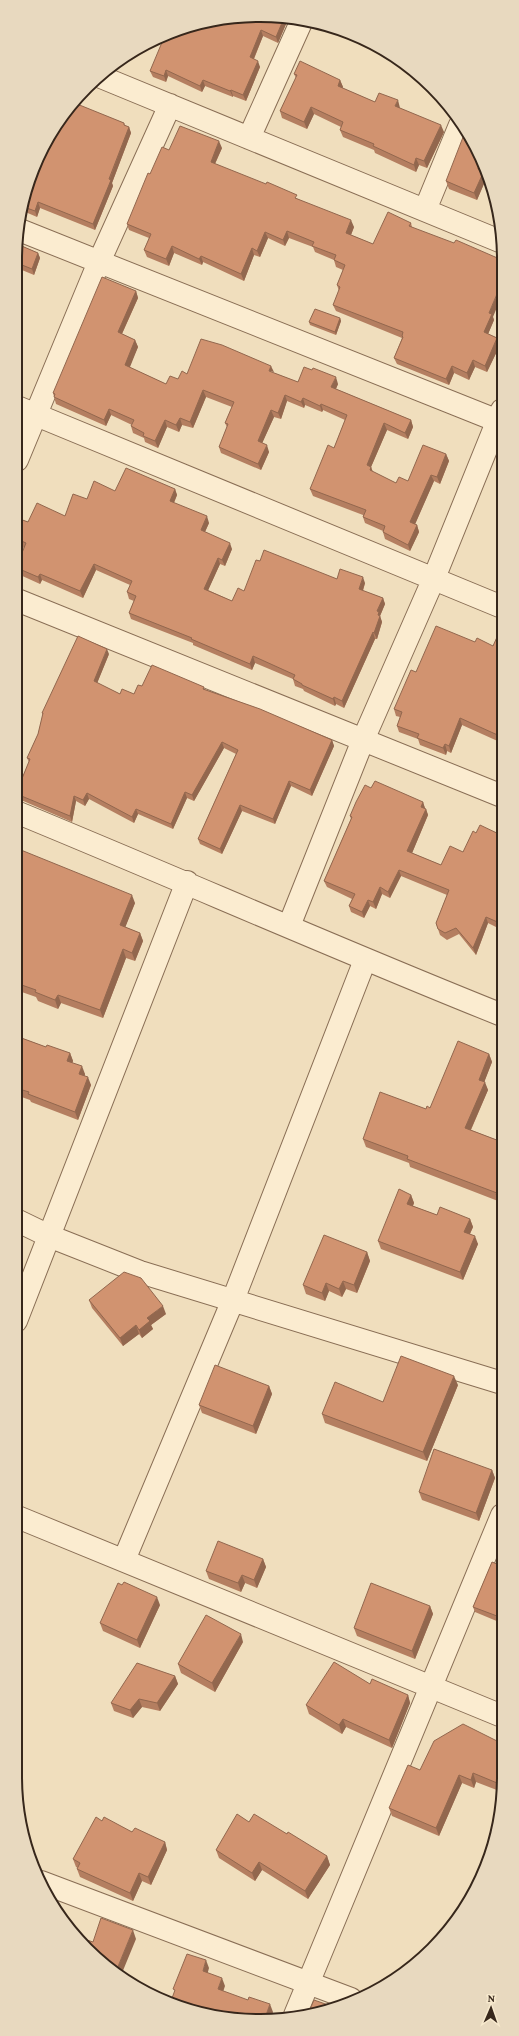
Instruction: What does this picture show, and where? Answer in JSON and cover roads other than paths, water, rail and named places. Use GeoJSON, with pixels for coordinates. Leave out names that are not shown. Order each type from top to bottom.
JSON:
{"type":"FeatureCollection","features":[{"type":"Feature","properties":{"kind":"street"},"geometry":{"type":"LineString","coordinates":[[249,138],[299,26]]}},
{"type":"Feature","properties":{"kind":"street"},"geometry":{"type":"LineString","coordinates":[[106,79],[496,239]]}},
{"type":"Feature","properties":{"kind":"street"},"geometry":{"type":"LineString","coordinates":[[22,433],[26,411],[99,262],[170,105]]}},
{"type":"Feature","properties":{"kind":"street"},"geometry":{"type":"LineString","coordinates":[[425,210],[458,130]]}},
{"type":"Feature","properties":{"kind":"street"},"geometry":{"type":"LineString","coordinates":[[24,232],[497,415]]}},
{"type":"Feature","properties":{"kind":"street"},"geometry":{"type":"LineString","coordinates":[[26,411],[497,605]]}},
{"type":"Feature","properties":{"kind":"street"},"geometry":{"type":"LineString","coordinates":[[289,926],[363,740],[434,578],[497,423]]}},
{"type":"Feature","properties":{"kind":"street"},"geometry":{"type":"LineString","coordinates":[[22,602],[497,794]]}},
{"type":"Feature","properties":{"kind":"street"},"geometry":{"type":"LineString","coordinates":[[22,814],[187,882],[364,960],[497,1013]]}},
{"type":"Feature","properties":{"kind":"street"},"geometry":{"type":"LineString","coordinates":[[22,1306],[187,882]]}},
{"type":"Feature","properties":{"kind":"street"},"geometry":{"type":"LineString","coordinates":[[124,1560],[233,1300],[364,960]]}},
{"type":"Feature","properties":{"kind":"street"},"geometry":{"type":"LineString","coordinates":[[22,1223],[49,1236],[140,1272],[497,1381]]}},
{"type":"Feature","properties":{"kind":"street"},"geometry":{"type":"LineString","coordinates":[[22,1519],[430,1688],[497,1714]]}},
{"type":"Feature","properties":{"kind":"street"},"geometry":{"type":"LineString","coordinates":[[297,2011],[497,1526]]}},
{"type":"Feature","properties":{"kind":"street"},"geometry":{"type":"LineString","coordinates":[[47,1884],[310,1982],[347,1997]]}}]}
